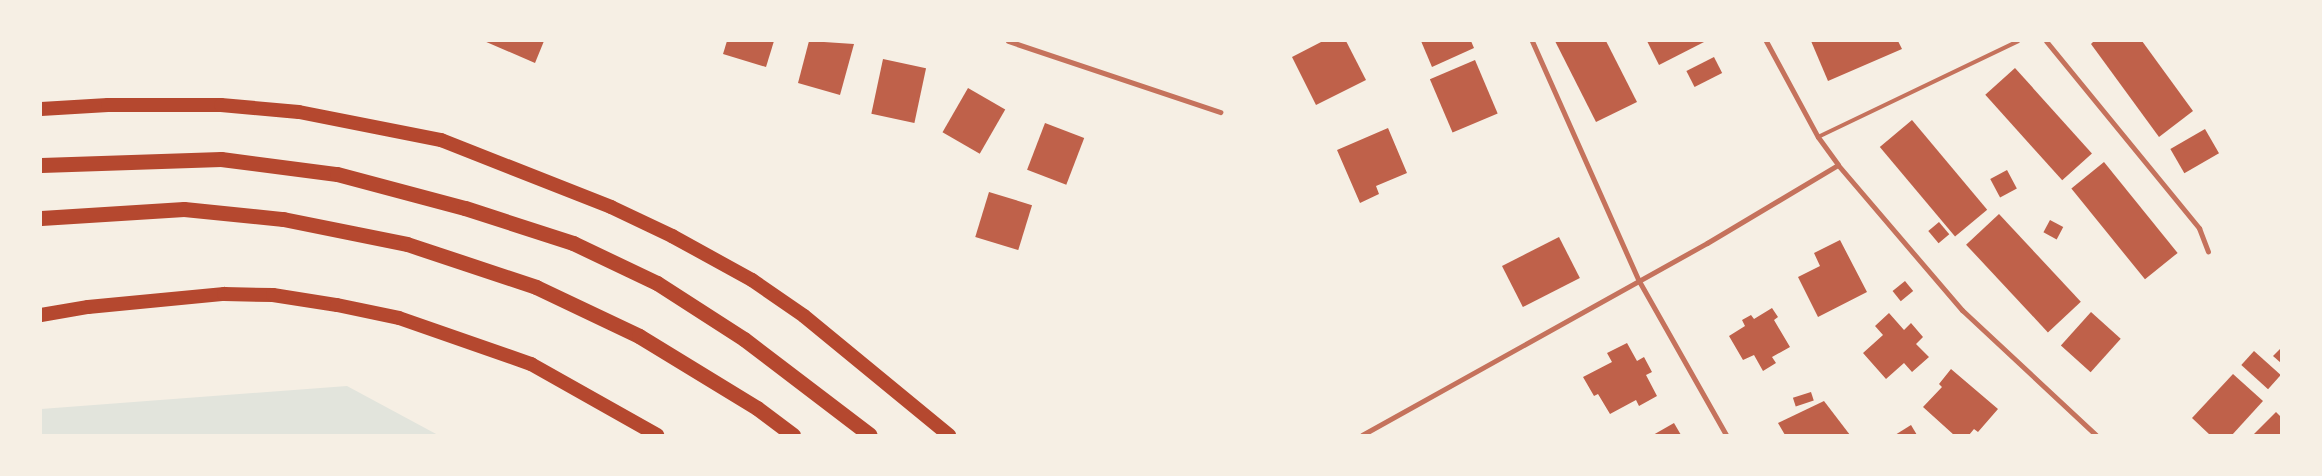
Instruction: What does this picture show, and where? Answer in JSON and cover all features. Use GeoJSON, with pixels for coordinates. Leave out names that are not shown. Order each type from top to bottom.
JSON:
{"type":"FeatureCollection","features":[{"type":"Feature","properties":{"kind":"highway"},"geometry":{"type":"LineString","coordinates":[[41,109],[108,104],[221,105],[299,112],[441,140],[611,207],[672,236],[752,280],[804,316],[949,435]]}},
{"type":"Feature","properties":{"kind":"highway"},"geometry":{"type":"LineString","coordinates":[[41,165],[222,159],[337,174],[465,208],[573,243],[656,283],[744,339],[870,435]]}},
{"type":"Feature","properties":{"kind":"highway"},"geometry":{"type":"LineString","coordinates":[[41,218],[184,209],[283,219],[407,244],[536,286],[639,336],[757,408],[793,435]]}},
{"type":"Feature","properties":{"kind":"highway"},"geometry":{"type":"LineString","coordinates":[[41,315],[88,307],[224,294],[273,295],[337,305],[399,318],[532,364],[657,435]]}},
{"type":"Feature","properties":{"kind":"street"},"geometry":{"type":"LineString","coordinates":[[1008,41],[1220,112]]}},
{"type":"Feature","properties":{"kind":"street"},"geometry":{"type":"LineString","coordinates":[[1532,41],[1639,281],[1726,435]]}},
{"type":"Feature","properties":{"kind":"street"},"geometry":{"type":"LineString","coordinates":[[1766,41],[1818,137],[1838,165],[1962,310],[2096,435]]}},
{"type":"Feature","properties":{"kind":"street"},"geometry":{"type":"LineString","coordinates":[[2046,41],[2199,228],[2208,251]]}},
{"type":"Feature","properties":{"kind":"street"},"geometry":{"type":"LineString","coordinates":[[1362,435],[1639,281],[1838,165]]}},
{"type":"Feature","properties":{"kind":"lane"},"geometry":{"type":"LineString","coordinates":[[1818,137],[2018,41]]}},
{"type":"Feature","properties":{"kind":"shaded area"},"geometry":{"type":"Polygon","coordinates":[[[347,386],[438,435],[41,435],[41,409],[347,386]]]}},
{"type":"Feature","properties":{"kind":"building"},"geometry":{"type":"Polygon","coordinates":[[[484,41],[544,41],[535,63],[484,41]]]}},
{"type":"Feature","properties":{"kind":"building"},"geometry":{"type":"Polygon","coordinates":[[[727,41],[774,41],[766,67],[723,54],[727,41]]]}},
{"type":"Feature","properties":{"kind":"building"},"geometry":{"type":"Polygon","coordinates":[[[809,41],[854,44],[840,95],[798,83],[809,41]]]}},
{"type":"Feature","properties":{"kind":"building"},"geometry":{"type":"Polygon","coordinates":[[[1323,41],[1346,41],[1366,80],[1316,105],[1292,57],[1323,41]]]}},
{"type":"Feature","properties":{"kind":"building"},"geometry":{"type":"Polygon","coordinates":[[[1421,41],[1471,41],[1474,48],[1432,67],[1421,41]]]}},
{"type":"Feature","properties":{"kind":"building"},"geometry":{"type":"Polygon","coordinates":[[[1555,41],[1606,41],[1637,102],[1596,122],[1555,41]]]}},
{"type":"Feature","properties":{"kind":"building"},"geometry":{"type":"Polygon","coordinates":[[[1647,41],[1706,41],[1659,65],[1647,41]]]}},
{"type":"Feature","properties":{"kind":"building"},"geometry":{"type":"Polygon","coordinates":[[[1811,41],[1898,41],[1902,49],[1828,81],[1811,41]]]}},
{"type":"Feature","properties":{"kind":"building"},"geometry":{"type":"Polygon","coordinates":[[[2094,41],[2142,41],[2193,111],[2159,137],[2091,44],[2094,41]]]}},
{"type":"Feature","properties":{"kind":"building"},"geometry":{"type":"Polygon","coordinates":[[[1714,57],[1722,73],[1695,87],[1686,71],[1714,57]]]}},
{"type":"Feature","properties":{"kind":"building"},"geometry":{"type":"Polygon","coordinates":[[[883,59],[926,68],[914,123],[871,114],[883,59]]]}},
{"type":"Feature","properties":{"kind":"building"},"geometry":{"type":"Polygon","coordinates":[[[1475,60],[1498,113],[1453,133],[1430,79],[1475,60]]]}},
{"type":"Feature","properties":{"kind":"building"},"geometry":{"type":"Polygon","coordinates":[[[2015,68],[2092,153],[2062,180],[1985,95],[2015,68]]]}},
{"type":"Feature","properties":{"kind":"building"},"geometry":{"type":"Polygon","coordinates":[[[968,88],[1005,110],[980,154],[942,132],[968,88]]]}},
{"type":"Feature","properties":{"kind":"building"},"geometry":{"type":"Polygon","coordinates":[[[1912,120],[1987,210],[1955,237],[1880,147],[1912,120]]]}},
{"type":"Feature","properties":{"kind":"building"},"geometry":{"type":"Polygon","coordinates":[[[1045,123],[1084,138],[1066,185],[1027,170],[1045,123]]]}},
{"type":"Feature","properties":{"kind":"building"},"geometry":{"type":"Polygon","coordinates":[[[1388,128],[1407,173],[1376,186],[1379,194],[1360,203],[1337,150],[1388,128]]]}},
{"type":"Feature","properties":{"kind":"building"},"geometry":{"type":"Polygon","coordinates":[[[2205,129],[2219,153],[2184,173],[2170,149],[2205,129]]]}},
{"type":"Feature","properties":{"kind":"building"},"geometry":{"type":"Polygon","coordinates":[[[2104,162],[2178,253],[2145,279],[2071,188],[2104,162]]]}},
{"type":"Feature","properties":{"kind":"building"},"geometry":{"type":"Polygon","coordinates":[[[2007,170],[2017,189],[2000,197],[1990,179],[2007,170]]]}},
{"type":"Feature","properties":{"kind":"building"},"geometry":{"type":"Polygon","coordinates":[[[989,192],[1032,205],[1018,250],[975,237],[989,192]]]}},
{"type":"Feature","properties":{"kind":"building"},"geometry":{"type":"Polygon","coordinates":[[[1999,214],[2081,302],[2048,332],[1966,245],[1999,214]]]}},
{"type":"Feature","properties":{"kind":"building"},"geometry":{"type":"Polygon","coordinates":[[[2050,220],[2063,227],[2057,239],[2043,232],[2050,220]]]}},
{"type":"Feature","properties":{"kind":"building"},"geometry":{"type":"Polygon","coordinates":[[[1939,222],[1949,234],[1939,243],[1928,231],[1939,222]]]}},
{"type":"Feature","properties":{"kind":"building"},"geometry":{"type":"Polygon","coordinates":[[[1559,237],[1580,278],[1523,307],[1502,266],[1559,237]]]}},
{"type":"Feature","properties":{"kind":"building"},"geometry":{"type":"Polygon","coordinates":[[[1840,240],[1867,292],[1818,317],[1798,277],[1820,266],[1814,253],[1840,240]]]}},
{"type":"Feature","properties":{"kind":"building"},"geometry":{"type":"Polygon","coordinates":[[[1905,281],[1913,291],[1901,301],[1893,291],[1905,281]]]}},
{"type":"Feature","properties":{"kind":"building"},"geometry":{"type":"Polygon","coordinates":[[[1772,308],[1778,317],[1774,320],[1790,347],[1772,357],[1776,363],[1763,371],[1754,355],[1743,360],[1729,336],[1745,326],[1742,320],[1751,315],[1754,319],[1772,308]]]}},
{"type":"Feature","properties":{"kind":"building"},"geometry":{"type":"Polygon","coordinates":[[[2091,312],[2121,339],[2091,372],[2061,345],[2091,312]]]}},
{"type":"Feature","properties":{"kind":"building"},"geometry":{"type":"Polygon","coordinates":[[[1889,313],[1904,330],[1911,323],[1923,337],[1916,344],[1929,357],[1912,372],[1904,363],[1886,379],[1863,353],[1883,335],[1875,326],[1889,313]]]}},
{"type":"Feature","properties":{"kind":"building"},"geometry":{"type":"Polygon","coordinates":[[[1627,343],[1637,361],[1644,357],[1652,372],[1646,375],[1657,396],[1639,406],[1636,400],[1610,414],[1598,394],[1594,396],[1583,377],[1612,362],[1607,353],[1627,343]]]}},
{"type":"Feature","properties":{"kind":"building"},"geometry":{"type":"Polygon","coordinates":[[[2281,348],[2281,363],[2273,356],[2281,348]]]}},
{"type":"Feature","properties":{"kind":"building"},"geometry":{"type":"Polygon","coordinates":[[[2254,351],[2281,375],[2268,389],[2241,365],[2254,351]]]}},
{"type":"Feature","properties":{"kind":"building"},"geometry":{"type":"Polygon","coordinates":[[[1951,369],[1998,409],[1978,432],[1974,429],[1969,435],[1954,435],[1923,407],[1942,387],[1939,384],[1951,369]]]}},
{"type":"Feature","properties":{"kind":"building"},"geometry":{"type":"Polygon","coordinates":[[[2233,374],[2263,401],[2232,435],[2210,435],[2192,418],[2233,374]]]}},
{"type":"Feature","properties":{"kind":"building"},"geometry":{"type":"Polygon","coordinates":[[[1811,392],[1814,401],[1796,406],[1793,398],[1811,392]]]}},
{"type":"Feature","properties":{"kind":"building"},"geometry":{"type":"Polygon","coordinates":[[[1824,401],[1850,435],[1785,435],[1778,423],[1824,401]]]}},
{"type":"Feature","properties":{"kind":"building"},"geometry":{"type":"Polygon","coordinates":[[[2276,412],[2281,417],[2281,435],[2253,435],[2276,412]]]}},
{"type":"Feature","properties":{"kind":"building"},"geometry":{"type":"Polygon","coordinates":[[[1674,423],[1681,435],[1653,435],[1674,423]]]}},
{"type":"Feature","properties":{"kind":"building"},"geometry":{"type":"Polygon","coordinates":[[[1911,425],[1917,435],[1895,435],[1911,425]]]}}]}
